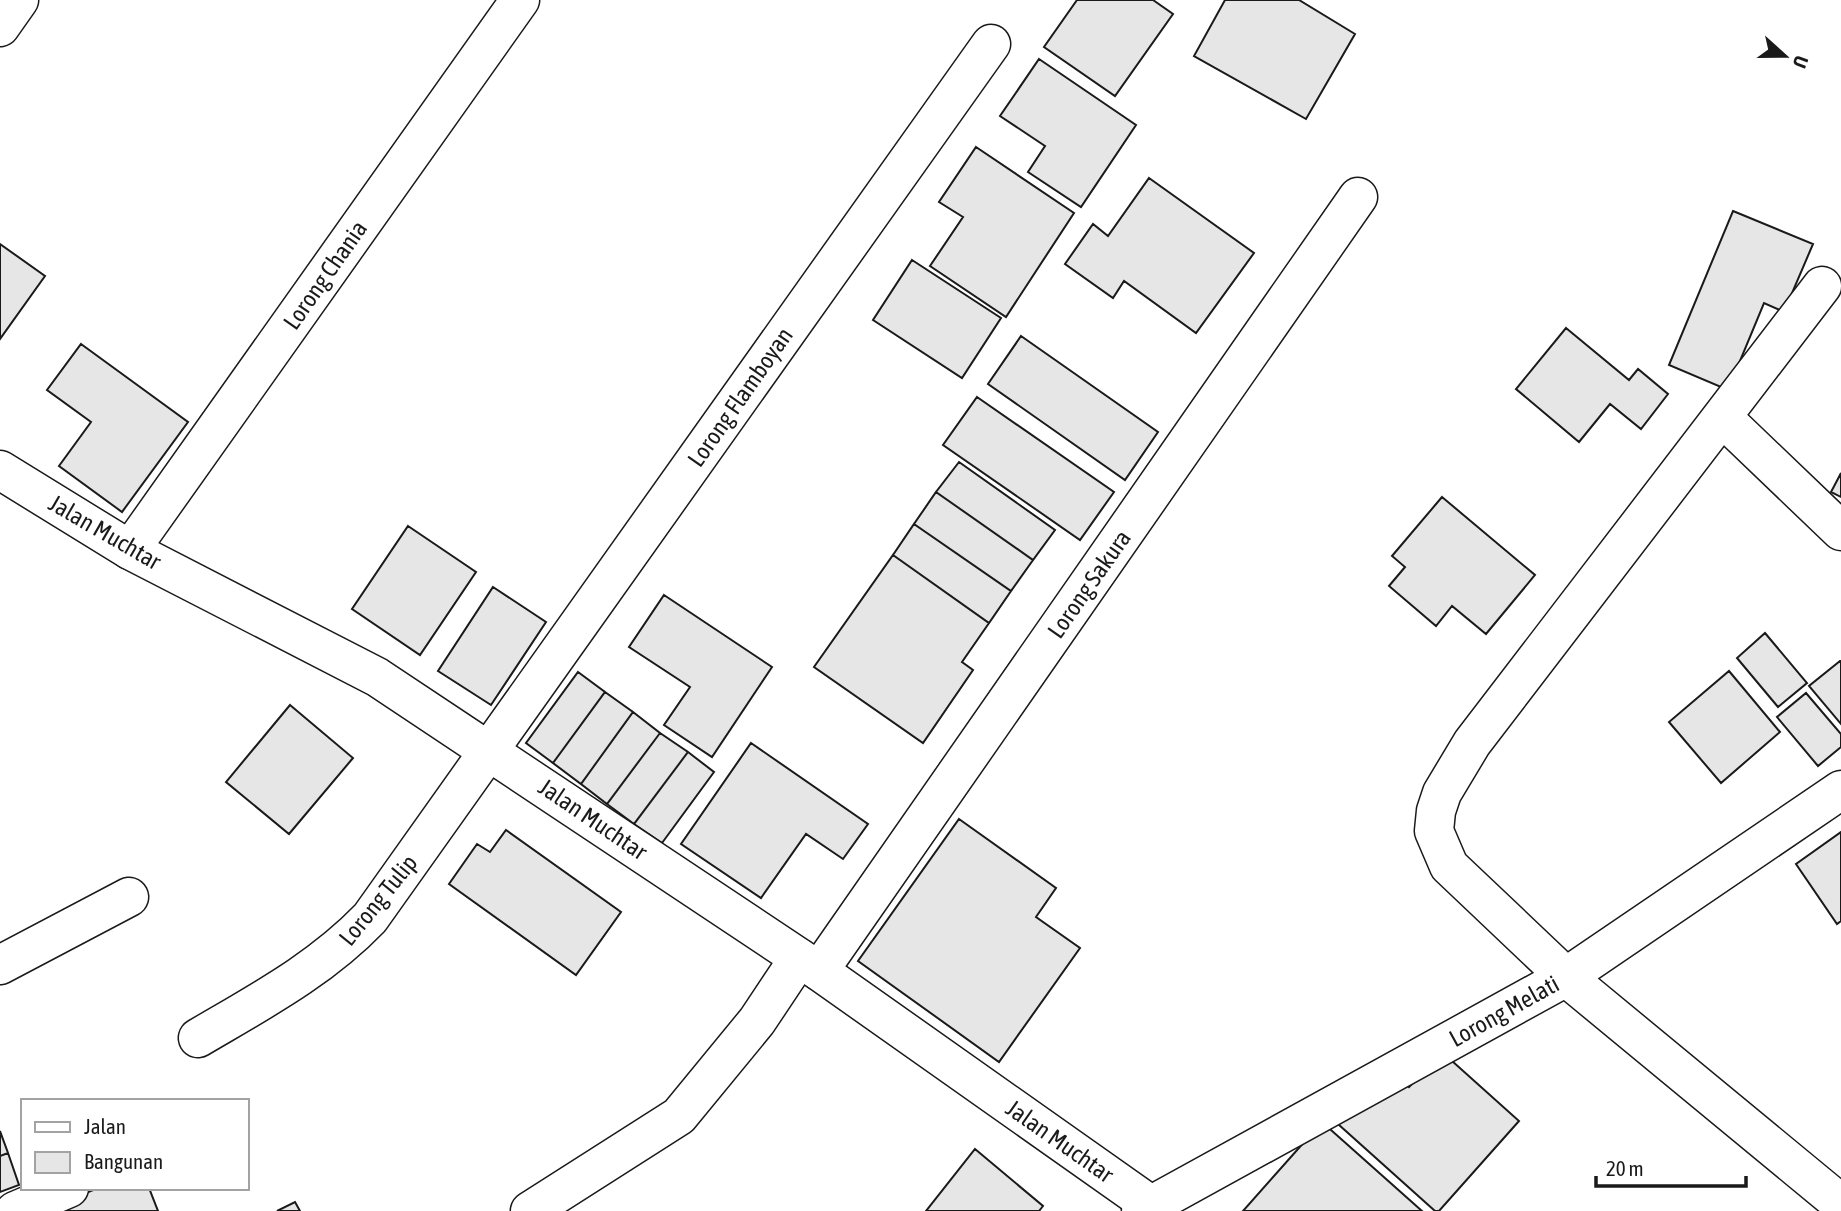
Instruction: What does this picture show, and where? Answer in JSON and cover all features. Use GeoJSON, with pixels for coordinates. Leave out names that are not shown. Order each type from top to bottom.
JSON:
{"type":"FeatureCollection","features":[{"type":"Feature","properties":{"kind":"street"},"geometry":{"type":"LineString","coordinates":[[0,27],[19,0]]}},
{"type":"Feature","properties":{"kind":"street","name":"Lorong Chania"},"geometry":{"type":"LineString","coordinates":[[130,550],[520,0]]}},
{"type":"Feature","properties":{"kind":"street","name":"Lorong Flamboyan"},"geometry":{"type":"LineString","coordinates":[[490,750],[991,44]]}},
{"type":"Feature","properties":{"kind":"street","name":"Lorong Sakura"},"geometry":{"type":"LineString","coordinates":[[530,1211],[679,1116],[757,1021],[809,964],[1358,197]]}},
{"type":"Feature","properties":{"kind":"street"},"geometry":{"type":"LineString","coordinates":[[1822,286],[1472,743],[1442,793],[1436,811],[1434,831],[1449,866],[1566,977],[1841,1205]]}},
{"type":"Feature","properties":{"kind":"street"},"geometry":{"type":"LineString","coordinates":[[1721,418],[1841,531]]}},
{"type":"Feature","properties":{"kind":"street","name":"Jalan Muchtar"},"geometry":{"type":"LineString","coordinates":[[0,470],[130,550],[377,677],[809,964],[1150,1209]]}},
{"type":"Feature","properties":{"kind":"street","name":"Lorong Tulip"},"geometry":{"type":"LineString","coordinates":[[198,1038],[313,970],[342,947],[370,918],[490,750]]}},
{"type":"Feature","properties":{"kind":"street","name":"Lorong Melati"},"geometry":{"type":"LineString","coordinates":[[1150,1209],[1566,977],[1841,790]]}},
{"type":"Feature","properties":{"kind":"street"},"geometry":{"type":"LineString","coordinates":[[0,965],[129,897]]}},
{"type":"Feature","properties":{"kind":"street"},"geometry":{"type":"LineString","coordinates":[[15,1211],[64,1190]]}},
{"type":"Feature","properties":{"kind":"building"},"geometry":{"type":"Polygon","coordinates":[[[1077,0],[1153,0],[1173,14],[1115,96],[1044,47],[1077,0]]]}},
{"type":"Feature","properties":{"kind":"building"},"geometry":{"type":"Polygon","coordinates":[[[1225,0],[1299,0],[1355,34],[1306,119],[1194,56],[1225,0]]]}},
{"type":"Feature","properties":{"kind":"building"},"geometry":{"type":"Polygon","coordinates":[[[1039,59],[1136,125],[1081,207],[1028,172],[1045,146],[1000,116],[1039,59]]]}},
{"type":"Feature","properties":{"kind":"building"},"geometry":{"type":"Polygon","coordinates":[[[976,147],[1074,213],[1006,317],[930,266],[963,217],[939,202],[976,147]]]}},
{"type":"Feature","properties":{"kind":"building"},"geometry":{"type":"Polygon","coordinates":[[[1149,178],[1254,253],[1196,333],[1124,281],[1113,298],[1065,264],[1093,224],[1108,236],[1149,178]]]}},
{"type":"Feature","properties":{"kind":"building"},"geometry":{"type":"Polygon","coordinates":[[[1733,211],[1813,244],[1784,312],[1764,303],[1728,390],[1669,365],[1733,211]]]}},
{"type":"Feature","properties":{"kind":"building"},"geometry":{"type":"Polygon","coordinates":[[[0,244],[45,276],[0,339],[0,244]]]}},
{"type":"Feature","properties":{"kind":"building"},"geometry":{"type":"Polygon","coordinates":[[[912,260],[1001,318],[962,378],[873,320],[912,260]]]}},
{"type":"Feature","properties":{"kind":"building"},"geometry":{"type":"Polygon","coordinates":[[[1566,328],[1629,380],[1638,369],[1668,394],[1641,429],[1610,404],[1579,442],[1516,389],[1566,328]]]}},
{"type":"Feature","properties":{"kind":"building"},"geometry":{"type":"Polygon","coordinates":[[[1021,336],[1158,432],[1125,480],[988,384],[1021,336]]]}},
{"type":"Feature","properties":{"kind":"building"},"geometry":{"type":"Polygon","coordinates":[[[81,344],[188,422],[122,512],[59,466],[91,422],[47,390],[81,344]]]}},
{"type":"Feature","properties":{"kind":"building"},"geometry":{"type":"Polygon","coordinates":[[[977,397],[1114,492],[1080,540],[943,445],[977,397]]]}},
{"type":"Feature","properties":{"kind":"building"},"geometry":{"type":"Polygon","coordinates":[[[959,462],[1055,530],[1033,560],[936,492],[959,462]]]}},
{"type":"Feature","properties":{"kind":"building"},"geometry":{"type":"Polygon","coordinates":[[[1841,473],[1841,497],[1831,492],[1841,473]]]}},
{"type":"Feature","properties":{"kind":"building"},"geometry":{"type":"Polygon","coordinates":[[[936,492],[1033,560],[1011,591],[914,524],[936,492]]]}},
{"type":"Feature","properties":{"kind":"building"},"geometry":{"type":"Polygon","coordinates":[[[1442,497],[1535,575],[1486,634],[1452,606],[1436,626],[1389,586],[1405,567],[1392,556],[1442,497]]]}},
{"type":"Feature","properties":{"kind":"building"},"geometry":{"type":"Polygon","coordinates":[[[914,524],[1011,591],[989,623],[893,555],[914,524]]]}},
{"type":"Feature","properties":{"kind":"building"},"geometry":{"type":"Polygon","coordinates":[[[408,526],[476,572],[420,655],[352,609],[408,526]]]}},
{"type":"Feature","properties":{"kind":"building"},"geometry":{"type":"Polygon","coordinates":[[[893,555],[989,623],[962,662],[973,670],[923,743],[814,667],[893,555]]]}},
{"type":"Feature","properties":{"kind":"building"},"geometry":{"type":"Polygon","coordinates":[[[493,587],[546,622],[491,705],[438,671],[493,587]]]}},
{"type":"Feature","properties":{"kind":"building"},"geometry":{"type":"Polygon","coordinates":[[[664,595],[772,667],[712,757],[664,725],[690,687],[629,647],[664,595]]]}},
{"type":"Feature","properties":{"kind":"building"},"geometry":{"type":"Polygon","coordinates":[[[1765,633],[1807,683],[1778,707],[1737,658],[1765,633]]]}},
{"type":"Feature","properties":{"kind":"building"},"geometry":{"type":"Polygon","coordinates":[[[1841,661],[1841,724],[1809,686],[1841,661]]]}},
{"type":"Feature","properties":{"kind":"building"},"geometry":{"type":"Polygon","coordinates":[[[1729,671],[1780,732],[1721,783],[1669,722],[1729,671]]]}},
{"type":"Feature","properties":{"kind":"building"},"geometry":{"type":"Polygon","coordinates":[[[578,672],[605,692],[553,763],[526,743],[578,672]]]}},
{"type":"Feature","properties":{"kind":"building"},"geometry":{"type":"Polygon","coordinates":[[[605,692],[633,712],[581,784],[553,763],[605,692]]]}},
{"type":"Feature","properties":{"kind":"building"},"geometry":{"type":"Polygon","coordinates":[[[1806,693],[1841,734],[1841,747],[1818,766],[1777,717],[1806,693]]]}},
{"type":"Feature","properties":{"kind":"building"},"geometry":{"type":"Polygon","coordinates":[[[290,705],[353,758],[289,834],[226,782],[290,705]]]}},
{"type":"Feature","properties":{"kind":"building"},"geometry":{"type":"Polygon","coordinates":[[[633,712],[660,733],[607,804],[581,784],[633,712]]]}},
{"type":"Feature","properties":{"kind":"building"},"geometry":{"type":"Polygon","coordinates":[[[660,733],[688,752],[634,824],[607,804],[660,733]]]}},
{"type":"Feature","properties":{"kind":"building"},"geometry":{"type":"Polygon","coordinates":[[[751,743],[868,824],[843,859],[806,834],[761,898],[681,844],[751,743]]]}},
{"type":"Feature","properties":{"kind":"building"},"geometry":{"type":"Polygon","coordinates":[[[688,752],[714,772],[662,843],[634,824],[688,752]]]}},
{"type":"Feature","properties":{"kind":"building"},"geometry":{"type":"Polygon","coordinates":[[[959,819],[1056,888],[1036,917],[1080,948],[999,1062],[858,961],[959,819]]]}},
{"type":"Feature","properties":{"kind":"building"},"geometry":{"type":"Polygon","coordinates":[[[506,830],[621,912],[576,975],[449,884],[477,844],[490,852],[506,830]]]}},
{"type":"Feature","properties":{"kind":"building"},"geometry":{"type":"Polygon","coordinates":[[[1841,832],[1841,921],[1837,924],[1796,864],[1841,832]]]}},
{"type":"Feature","properties":{"kind":"building"},"geometry":{"type":"Polygon","coordinates":[[[1442,1052],[1519,1121],[1439,1211],[1435,1211],[1338,1124],[1399,1078],[1409,1087],[1442,1052]]]}},
{"type":"Feature","properties":{"kind":"building"},"geometry":{"type":"Polygon","coordinates":[[[1322,1122],[1422,1211],[1243,1211],[1322,1122]]]}},
{"type":"Feature","properties":{"kind":"building"},"geometry":{"type":"Polygon","coordinates":[[[0,1131],[8,1153],[0,1156],[0,1131]]]}},
{"type":"Feature","properties":{"kind":"building"},"geometry":{"type":"Polygon","coordinates":[[[975,1149],[1043,1206],[1039,1211],[926,1211],[975,1149]]]}},
{"type":"Feature","properties":{"kind":"building"},"geometry":{"type":"Polygon","coordinates":[[[8,1153],[19,1185],[0,1192],[0,1156],[8,1153]]]}},
{"type":"Feature","properties":{"kind":"building"},"geometry":{"type":"Polygon","coordinates":[[[93,1190],[150,1190],[158,1211],[56,1211],[54,1206],[93,1190]]]}},
{"type":"Feature","properties":{"kind":"building"},"geometry":{"type":"Polygon","coordinates":[[[295,1202],[300,1211],[277,1211],[295,1202]]]}}]}
